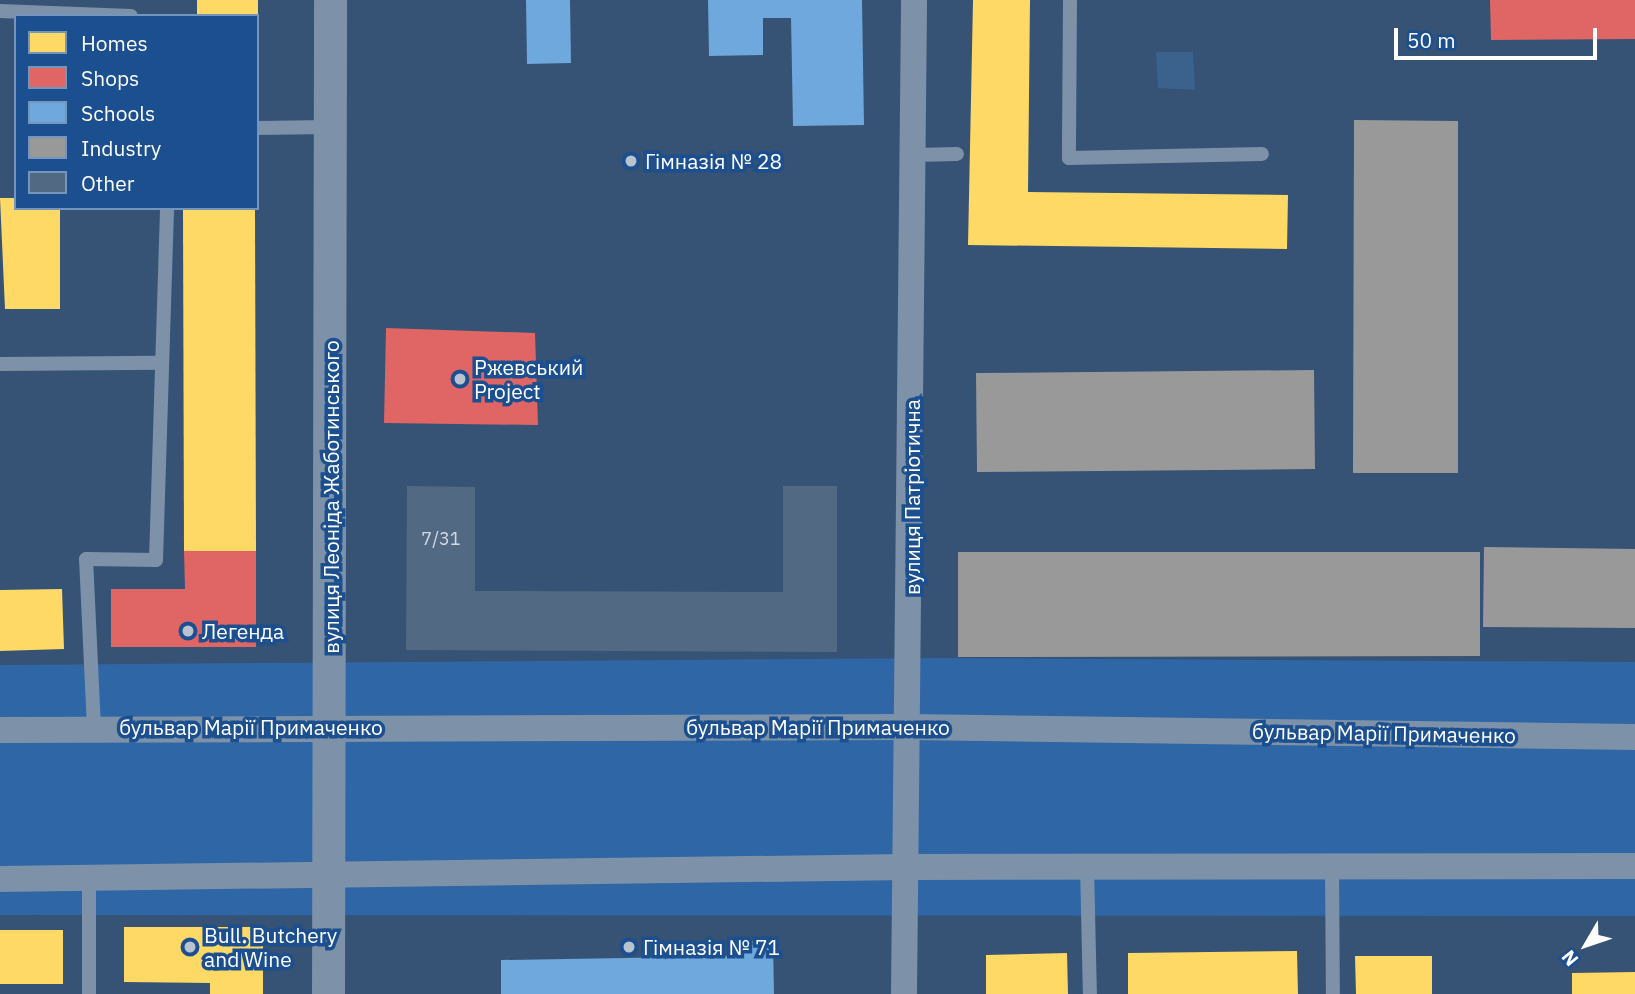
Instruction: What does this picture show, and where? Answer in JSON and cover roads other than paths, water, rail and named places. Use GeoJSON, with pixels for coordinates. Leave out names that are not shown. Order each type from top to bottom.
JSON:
{"type":"FeatureCollection","features":[{"type":"Feature","properties":{"kind":"street","name":"вулиця Леоніда Жаботинського"},"geometry":{"type":"LineString","coordinates":[[328,994],[330,0]]}},
{"type":"Feature","properties":{"kind":"street","name":"вулиця Патріотична"},"geometry":{"type":"LineString","coordinates":[[904,994],[910,727],[914,0]]}},
{"type":"Feature","properties":{"kind":"street","name":"бульвар Марії Примаченко"},"geometry":{"type":"LineString","coordinates":[[0,730],[330,726],[910,727],[1635,737]]}},
{"type":"Feature","properties":{"kind":"street"},"geometry":{"type":"LineString","coordinates":[[0,879],[907,867],[1635,866]]}},
{"type":"Feature","properties":{"kind":"lane"},"geometry":{"type":"LineString","coordinates":[[1070,0],[1069,158],[1262,154]]}},
{"type":"Feature","properties":{"kind":"lane"},"geometry":{"type":"LineString","coordinates":[[0,11],[79,14]]}},
{"type":"Feature","properties":{"kind":"lane"},"geometry":{"type":"LineString","coordinates":[[259,128],[330,127]]}},
{"type":"Feature","properties":{"kind":"lane"},"geometry":{"type":"LineString","coordinates":[[914,155],[957,154]]}},
{"type":"Feature","properties":{"kind":"lane"},"geometry":{"type":"LineString","coordinates":[[94,728],[86,559],[156,560],[167,210]]}},
{"type":"Feature","properties":{"kind":"lane"},"geometry":{"type":"LineString","coordinates":[[0,364],[162,363]]}},
{"type":"Feature","properties":{"kind":"lane"},"geometry":{"type":"LineString","coordinates":[[1087,866],[1090,994]]}},
{"type":"Feature","properties":{"kind":"lane"},"geometry":{"type":"LineString","coordinates":[[1332,866],[1333,994]]}},
{"type":"Feature","properties":{"kind":"lane"},"geometry":{"type":"LineString","coordinates":[[89,878],[89,994]]}},
{"type":"Feature","properties":{"kind":"place","name":"Гімназія № 28"},"geometry":{"type":"Point","coordinates":[631,161]}},
{"type":"Feature","properties":{"kind":"place","name":"Ржевський Project"},"geometry":{"type":"Point","coordinates":[460,379]}},
{"type":"Feature","properties":{"kind":"place","name":"Легенда"},"geometry":{"type":"Point","coordinates":[188,631]}},
{"type":"Feature","properties":{"kind":"place","name":"Bull. Butchery and Wine"},"geometry":{"type":"Point","coordinates":[190,947]}},
{"type":"Feature","properties":{"kind":"place","name":"Гімназія № 71"},"geometry":{"type":"Point","coordinates":[629,947]}}]}
